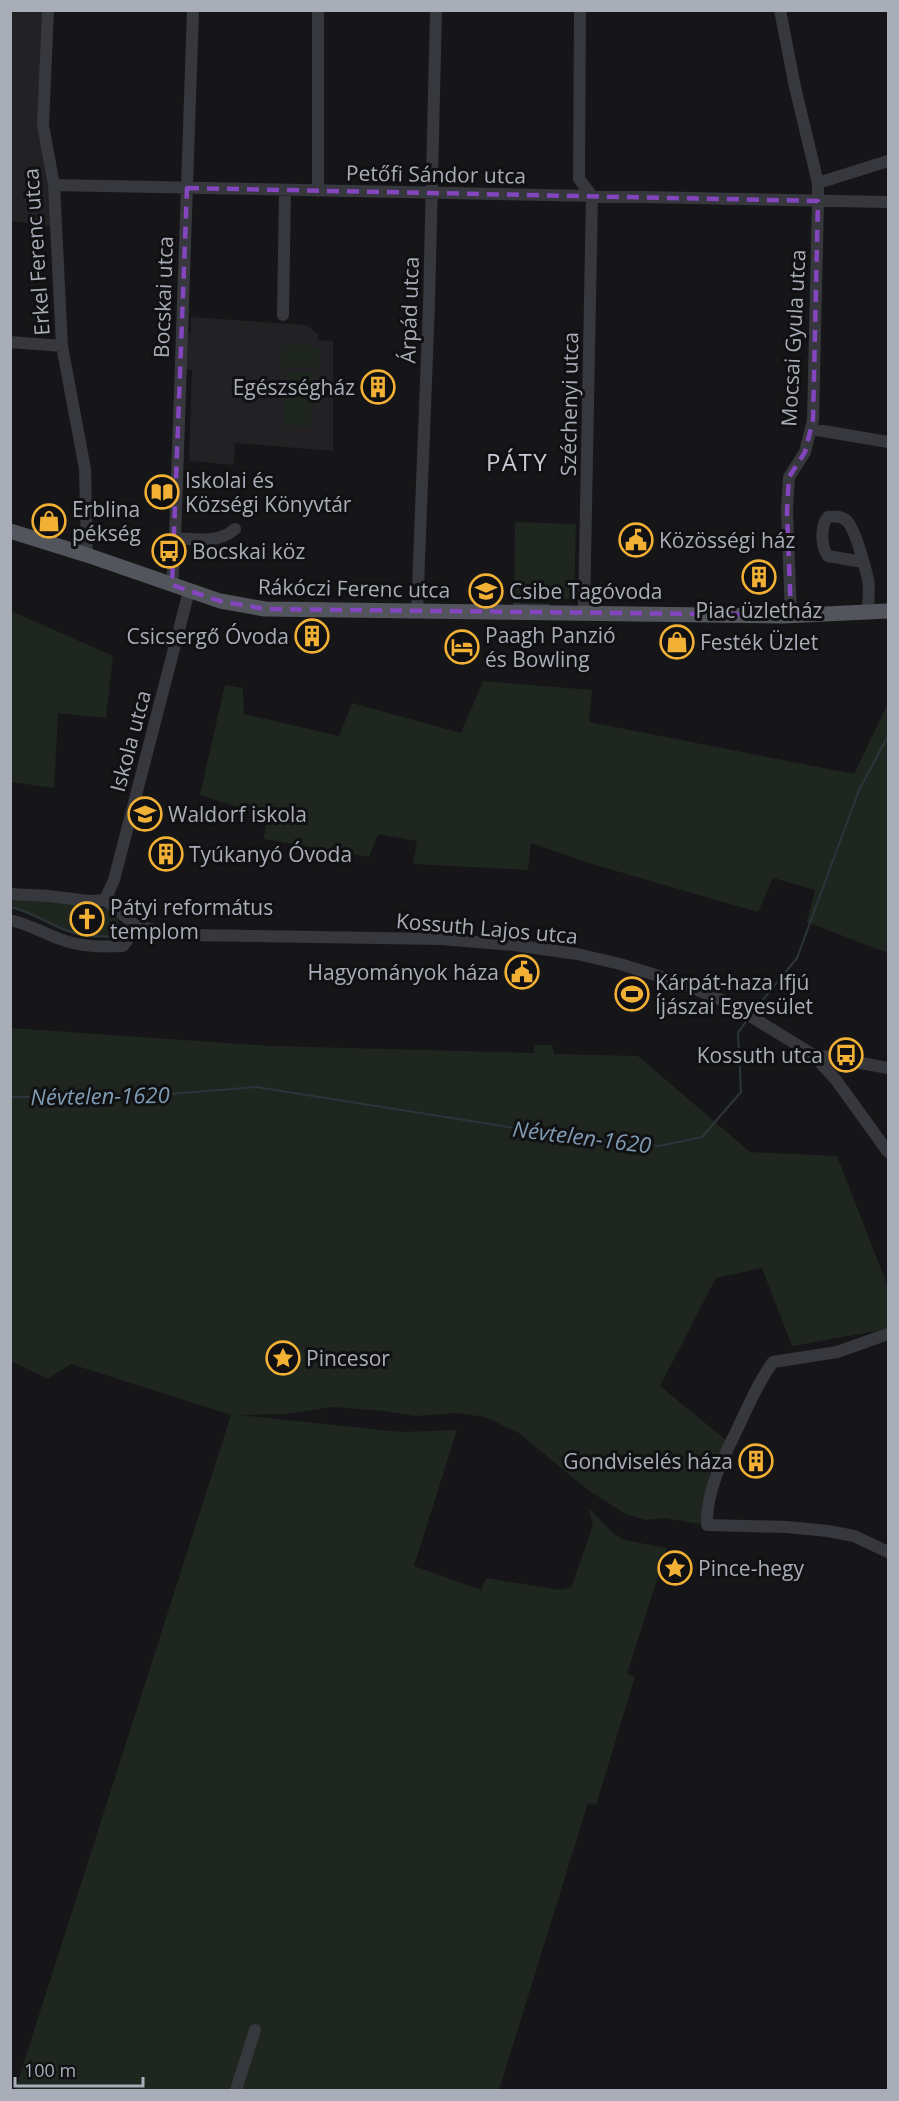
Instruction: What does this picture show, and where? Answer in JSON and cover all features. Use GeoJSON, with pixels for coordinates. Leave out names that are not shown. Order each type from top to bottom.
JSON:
{"type":"FeatureCollection","features":[{"type":"Feature","properties":{"kind":"main road","name":"Rákóczi Ferenc utca"},"geometry":{"type":"LineString","coordinates":[[10,531],[220,601],[265,609],[791,615],[888,611]]}},
{"type":"Feature","properties":{"kind":"street","name":"Erkel Ferenc utca"},"geometry":{"type":"LineString","coordinates":[[48,10],[43,125],[54,185],[62,346],[85,469],[87,555]]}},
{"type":"Feature","properties":{"kind":"street","name":"Bocskai utca"},"geometry":{"type":"LineString","coordinates":[[172,585],[193,10]]}},
{"type":"Feature","properties":{"kind":"street"},"geometry":{"type":"LineString","coordinates":[[318,10],[318,191]]}},
{"type":"Feature","properties":{"kind":"street","name":"Árpád utca"},"geometry":{"type":"LineString","coordinates":[[417,612],[436,10]]}},
{"type":"Feature","properties":{"kind":"street"},"geometry":{"type":"LineString","coordinates":[[580,10],[579,179],[592,196]]}},
{"type":"Feature","properties":{"kind":"street","name":"Mocsai Gyula utca"},"geometry":{"type":"LineString","coordinates":[[780,10],[795,87],[818,183],[813,420],[805,452],[789,477],[787,511],[791,615]]}},
{"type":"Feature","properties":{"kind":"street"},"geometry":{"type":"LineString","coordinates":[[818,183],[888,161]]}},
{"type":"Feature","properties":{"kind":"street","name":"Petőfi Sándor utca"},"geometry":{"type":"LineString","coordinates":[[54,185],[888,202]]}},
{"type":"Feature","properties":{"kind":"street"},"geometry":{"type":"LineString","coordinates":[[283,315],[285,190]]}},
{"type":"Feature","properties":{"kind":"street","name":"Széchenyi utca"},"geometry":{"type":"LineString","coordinates":[[584,612],[592,196]]}},
{"type":"Feature","properties":{"kind":"street","name":"Erkel Ferenc utca"},"geometry":{"type":"LineString","coordinates":[[10,342],[62,346]]}},
{"type":"Feature","properties":{"kind":"street"},"geometry":{"type":"LineString","coordinates":[[811,429],[888,442]]}},
{"type":"Feature","properties":{"kind":"street"},"geometry":{"type":"LineString","coordinates":[[175,538],[207,540],[227,535],[235,529]]}},
{"type":"Feature","properties":{"kind":"street"},"geometry":{"type":"LineString","coordinates":[[863,562],[868,580],[868,612]]}},
{"type":"Feature","properties":{"kind":"street","name":"Iskola utca"},"geometry":{"type":"LineString","coordinates":[[105,900],[114,880],[189,591]]}},
{"type":"Feature","properties":{"kind":"street"},"geometry":{"type":"LineString","coordinates":[[10,894],[89,901],[105,900]]}},
{"type":"Feature","properties":{"kind":"street","name":"Kossuth Lajos utca"},"geometry":{"type":"LineString","coordinates":[[105,900],[131,932],[441,939],[514,945],[577,954],[620,964],[678,982],[729,1003],[812,1054],[888,1068]]}},
{"type":"Feature","properties":{"kind":"street"},"geometry":{"type":"LineString","coordinates":[[10,920],[82,946],[123,946],[131,932]]}},
{"type":"Feature","properties":{"kind":"street"},"geometry":{"type":"LineString","coordinates":[[812,1054],[836,1080],[888,1152]]}},
{"type":"Feature","properties":{"kind":"street"},"geometry":{"type":"LineString","coordinates":[[888,1334],[837,1352],[773,1362],[719,1469],[707,1508],[707,1525],[787,1527],[828,1531],[854,1536],[888,1552]]}},
{"type":"Feature","properties":{"kind":"street"},"geometry":{"type":"LineString","coordinates":[[236,2091],[255,2030]]}},
{"type":"Feature","properties":{"kind":"highlighted area"},"geometry":{"type":"Polygon","coordinates":[[[187,188],[818,201],[813,420],[805,452],[789,477],[787,511],[791,615],[265,609],[220,601],[172,585],[187,188]]]}},
{"type":"Feature","properties":{"kind":"shaded area"},"geometry":{"type":"Polygon","coordinates":[[[11,11],[44,11],[39,113],[55,227],[11,221],[11,11]]]}},
{"type":"Feature","properties":{"kind":"shaded area"},"geometry":{"type":"Polygon","coordinates":[[[191,317],[306,325],[318,334],[318,340],[333,341],[333,451],[235,443],[234,465],[189,461],[192,370],[184,369],[185,333],[191,333],[191,317]]]}},
{"type":"Feature","properties":{"kind":"shaded area"},"geometry":{"type":"Polygon","coordinates":[[[282,345],[320,347],[319,368],[281,367],[282,345]]]}},
{"type":"Feature","properties":{"kind":"shaded area"},"geometry":{"type":"Polygon","coordinates":[[[286,371],[314,373],[311,427],[283,425],[286,371]]]}},
{"type":"Feature","properties":{"kind":"shaded area"},"geometry":{"type":"Polygon","coordinates":[[[515,522],[576,524],[574,599],[514,598],[515,522]]]}},
{"type":"Feature","properties":{"kind":"shaded area"},"geometry":{"type":"Polygon","coordinates":[[[11,611],[113,656],[106,718],[58,713],[54,788],[11,782],[11,611]]]}},
{"type":"Feature","properties":{"kind":"shaded area"},"geometry":{"type":"Polygon","coordinates":[[[483,681],[592,690],[589,722],[854,774],[888,703],[887,953],[807,922],[815,890],[773,878],[758,912],[592,864],[531,843],[528,870],[413,864],[417,841],[378,834],[369,857],[264,839],[267,816],[200,795],[225,685],[243,688],[244,714],[339,736],[352,703],[461,733],[483,681]]]}},
{"type":"Feature","properties":{"kind":"shaded area"},"geometry":{"type":"Polygon","coordinates":[[[10,899],[104,908],[116,917],[122,937],[78,936],[11,909],[10,899]]]}},
{"type":"Feature","properties":{"kind":"shaded area"},"geometry":{"type":"Polygon","coordinates":[[[11,1028],[272,1046],[534,1053],[534,1045],[552,1045],[554,1054],[638,1056],[750,1152],[837,1156],[888,1287],[888,1329],[792,1346],[762,1268],[716,1278],[660,1386],[727,1441],[710,1481],[700,1524],[665,1518],[645,1520],[626,1514],[589,1491],[519,1433],[485,1417],[457,1413],[416,1416],[333,1407],[285,1414],[239,1415],[401,1432],[457,1430],[414,1566],[481,1590],[486,1578],[560,1590],[571,1588],[593,1525],[588,1507],[612,1532],[624,1540],[667,1548],[627,1674],[635,1677],[596,1805],[588,1803],[499,2090],[15,2090],[231,1415],[71,1364],[48,1379],[11,1361],[11,1028]]]}},
{"type":"Feature","properties":{"kind":"waterway"},"geometry":{"type":"LineString","coordinates":[[514,604],[549,605]]}},
{"type":"Feature","properties":{"kind":"waterway","name":"Névtelen-1620"},"geometry":{"type":"LineString","coordinates":[[752,1013],[797,958],[859,790],[888,736]]}},
{"type":"Feature","properties":{"kind":"waterway"},"geometry":{"type":"LineString","coordinates":[[10,907],[25,911],[78,934],[125,936]]}},
{"type":"Feature","properties":{"kind":"waterway","name":"Névtelen-1620"},"geometry":{"type":"LineString","coordinates":[[10,1097],[146,1096],[256,1087],[547,1133],[659,1146],[702,1137],[741,1092],[738,1033],[747,1020]]}},
{"type":"Feature","properties":{"kind":"place","name":"Egészségház"},"geometry":{"type":"Point","coordinates":[378,387]}},
{"type":"Feature","properties":{"kind":"place","name":"Iskolai és Községi Könyvtár"},"geometry":{"type":"Point","coordinates":[162,492]}},
{"type":"Feature","properties":{"kind":"place","name":"Erblina pékség"},"geometry":{"type":"Point","coordinates":[49,521]}},
{"type":"Feature","properties":{"kind":"place","name":"Közösségi ház"},"geometry":{"type":"Point","coordinates":[636,540]}},
{"type":"Feature","properties":{"kind":"place","name":"Bocskai köz"},"geometry":{"type":"Point","coordinates":[169,551]}},
{"type":"Feature","properties":{"kind":"place","name":"Piac üzletház"},"geometry":{"type":"Point","coordinates":[759,577]}},
{"type":"Feature","properties":{"kind":"place","name":"Csibe Tagóvoda"},"geometry":{"type":"Point","coordinates":[486,591]}},
{"type":"Feature","properties":{"kind":"place","name":"Csicsergő Óvoda"},"geometry":{"type":"Point","coordinates":[312,636]}},
{"type":"Feature","properties":{"kind":"place","name":"Festék Üzlet"},"geometry":{"type":"Point","coordinates":[677,642]}},
{"type":"Feature","properties":{"kind":"place","name":"Paagh Panzió és Bowling"},"geometry":{"type":"Point","coordinates":[462,647]}},
{"type":"Feature","properties":{"kind":"place","name":"Waldorf iskola"},"geometry":{"type":"Point","coordinates":[145,814]}},
{"type":"Feature","properties":{"kind":"place","name":"Tyúkanyó Óvoda"},"geometry":{"type":"Point","coordinates":[166,854]}},
{"type":"Feature","properties":{"kind":"place","name":"Pátyi református templom"},"geometry":{"type":"Point","coordinates":[87,919]}},
{"type":"Feature","properties":{"kind":"place","name":"Hagyományok háza"},"geometry":{"type":"Point","coordinates":[522,972]}},
{"type":"Feature","properties":{"kind":"place","name":"Kárpát-haza Ifjú Íjászai Egyesület"},"geometry":{"type":"Point","coordinates":[632,994]}},
{"type":"Feature","properties":{"kind":"place","name":"Kossuth utca"},"geometry":{"type":"Point","coordinates":[846,1055]}},
{"type":"Feature","properties":{"kind":"place","name":"Pincesor"},"geometry":{"type":"Point","coordinates":[283,1358]}},
{"type":"Feature","properties":{"kind":"place","name":"Gondviselés háza"},"geometry":{"type":"Point","coordinates":[756,1461]}},
{"type":"Feature","properties":{"kind":"place","name":"Pince-hegy"},"geometry":{"type":"Point","coordinates":[675,1568]}},
{"type":"Feature","properties":{"kind":"district","name":"PÁTY"},"geometry":{"type":"Point","coordinates":[517,461]}}]}
